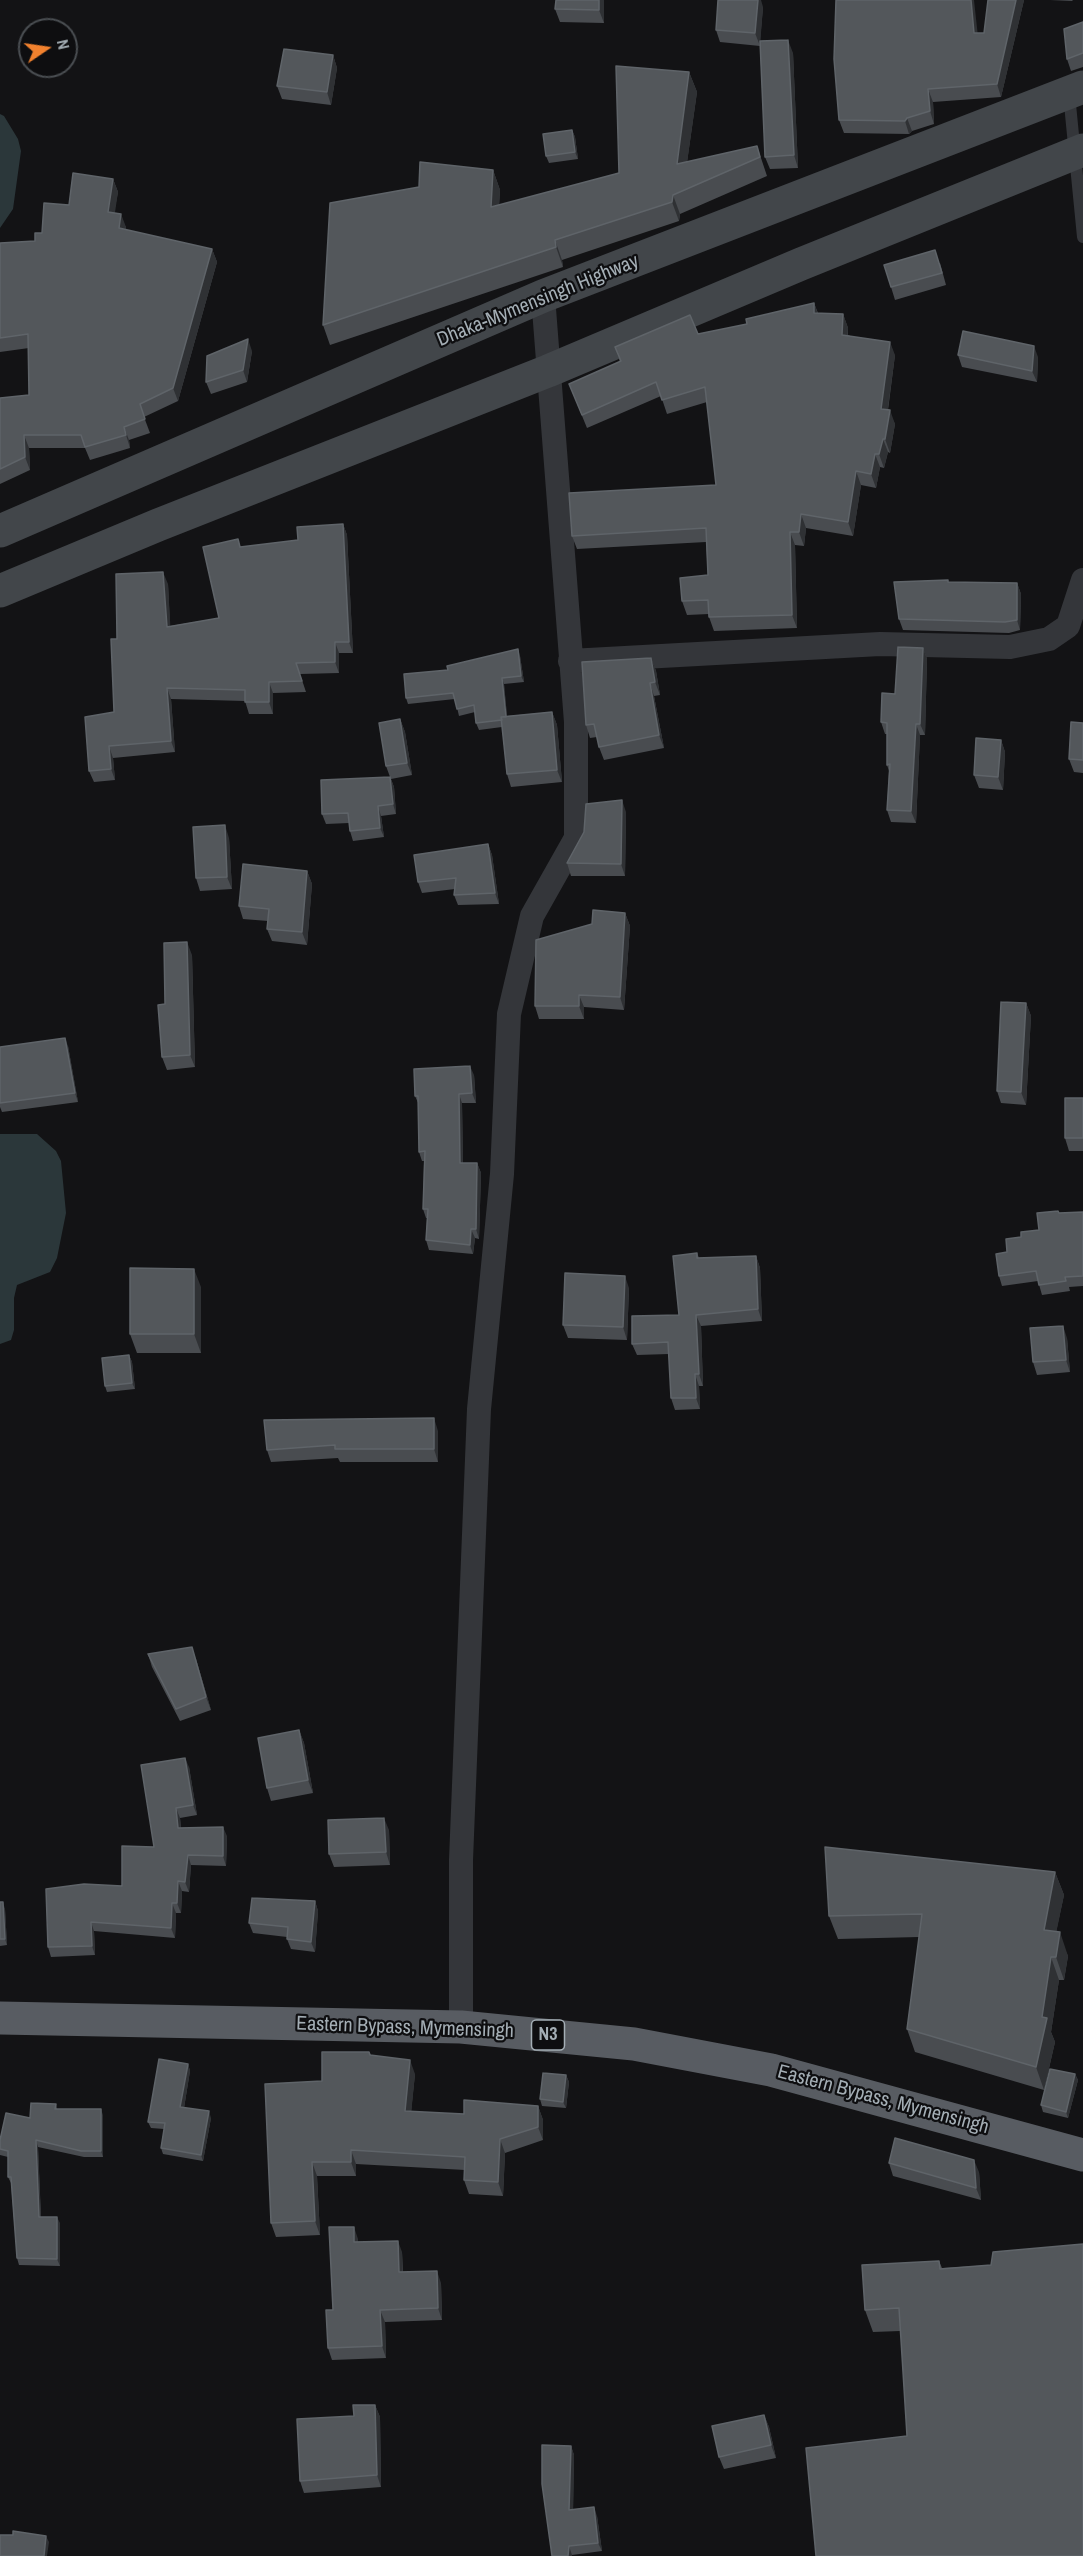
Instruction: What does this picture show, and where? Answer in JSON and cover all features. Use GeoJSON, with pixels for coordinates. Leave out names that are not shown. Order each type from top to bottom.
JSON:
{"type":"FeatureCollection","features":[{"type":"Feature","properties":{"kind":"highway","name":"Eastern Bypass, Mymensingh"},"geometry":{"type":"LineString","coordinates":[[0,2018],[461,2027],[634,2044],[771,2070],[1083,2155]]}},
{"type":"Feature","properties":{"kind":"main road","name":"Dhaka-Mymensingh Highway"},"geometry":{"type":"LineString","coordinates":[[0,531],[543,296],[1076,90]]}},
{"type":"Feature","properties":{"kind":"main road"},"geometry":{"type":"LineString","coordinates":[[0,591],[158,525],[548,371],[801,264],[1079,152]]}},
{"type":"Feature","properties":{"kind":"street"},"geometry":{"type":"LineString","coordinates":[[461,2027],[461,1860],[479,1409],[502,1174],[509,1014],[532,916],[576,838],[576,722],[543,296]]}},
{"type":"Feature","properties":{"kind":"street"},"geometry":{"type":"LineString","coordinates":[[570,661],[880,644],[1010,647],[1049,639],[1068,626],[1083,580]]}},
{"type":"Feature","properties":{"kind":"lane"},"geometry":{"type":"LineString","coordinates":[[1076,90],[1083,237]]}},
{"type":"Feature","properties":{"kind":"shaded area"},"geometry":{"type":"Polygon","coordinates":[[[0,114],[4,116],[18,139],[21,151],[13,209],[0,228],[0,114]]]}},
{"type":"Feature","properties":{"kind":"shaded area"},"geometry":{"type":"Polygon","coordinates":[[[0,1134],[37,1134],[56,1151],[61,1161],[66,1213],[57,1258],[50,1272],[17,1285],[14,1298],[14,1330],[11,1340],[0,1344],[0,1134]]]}},
{"type":"Feature","properties":{"kind":"building"},"geometry":{"type":"Polygon","coordinates":[[[556,0],[599,0],[599,10],[555,9],[556,0]]]}},
{"type":"Feature","properties":{"kind":"building"},"geometry":{"type":"Polygon","coordinates":[[[718,0],[758,0],[755,33],[716,30],[718,0]]]}},
{"type":"Feature","properties":{"kind":"building"},"geometry":{"type":"Polygon","coordinates":[[[836,0],[971,0],[974,33],[984,33],[988,0],[1016,0],[997,84],[928,89],[930,111],[907,118],[905,121],[839,120],[834,59],[836,0]]]}},
{"type":"Feature","properties":{"kind":"building"},"geometry":{"type":"Polygon","coordinates":[[[1083,22],[1083,53],[1067,59],[1064,29],[1083,22]]]}},
{"type":"Feature","properties":{"kind":"building"},"geometry":{"type":"Polygon","coordinates":[[[788,40],[794,155],[765,157],[760,41],[788,40]]]}},
{"type":"Feature","properties":{"kind":"building"},"geometry":{"type":"Polygon","coordinates":[[[284,49],[333,55],[327,92],[277,86],[284,49]]]}},
{"type":"Feature","properties":{"kind":"building"},"geometry":{"type":"Polygon","coordinates":[[[616,66],[689,72],[677,164],[757,146],[760,157],[673,195],[672,202],[555,240],[556,247],[323,325],[330,203],[419,187],[420,162],[493,170],[491,207],[619,173],[616,66]]]}},
{"type":"Feature","properties":{"kind":"building"},"geometry":{"type":"Polygon","coordinates":[[[572,130],[575,152],[546,156],[543,134],[572,130]]]}},
{"type":"Feature","properties":{"kind":"building"},"geometry":{"type":"Polygon","coordinates":[[[73,173],[113,179],[108,212],[121,214],[119,228],[212,249],[173,388],[140,404],[145,419],[124,427],[126,435],[85,447],[81,435],[24,435],[25,457],[0,469],[0,398],[29,395],[28,334],[0,338],[0,243],[35,241],[35,233],[42,233],[44,203],[69,205],[73,173]]]}},
{"type":"Feature","properties":{"kind":"building"},"geometry":{"type":"Polygon","coordinates":[[[935,250],[942,273],[891,287],[884,265],[935,250]]]}},
{"type":"Feature","properties":{"kind":"building"},"geometry":{"type":"Polygon","coordinates":[[[814,303],[814,313],[843,314],[842,335],[890,342],[881,409],[890,410],[885,439],[883,439],[879,454],[875,454],[871,474],[856,471],[848,522],[801,514],[799,532],[790,532],[792,615],[709,617],[708,600],[682,601],[680,578],[708,575],[706,528],[572,536],[569,493],[716,485],[705,387],[662,400],[656,382],[582,415],[569,384],[621,361],[615,347],[690,315],[698,334],[747,324],[746,319],[814,303]]]}},
{"type":"Feature","properties":{"kind":"building"},"geometry":{"type":"Polygon","coordinates":[[[963,331],[1034,346],[1032,371],[958,355],[963,331]]]}},
{"type":"Feature","properties":{"kind":"building"},"geometry":{"type":"Polygon","coordinates":[[[248,339],[243,370],[206,382],[207,356],[248,339]]]}},
{"type":"Feature","properties":{"kind":"building"},"geometry":{"type":"Polygon","coordinates":[[[343,524],[349,642],[335,642],[335,662],[296,663],[302,681],[269,682],[269,702],[245,702],[245,690],[167,688],[171,741],[109,746],[111,769],[89,771],[85,717],[114,712],[111,639],[117,639],[116,574],[163,572],[167,627],[219,618],[203,547],[238,539],[240,547],[298,540],[297,527],[343,524]]]}},
{"type":"Feature","properties":{"kind":"building"},"geometry":{"type":"Polygon","coordinates":[[[948,580],[948,582],[1017,583],[1017,620],[1005,622],[899,619],[894,582],[948,580]]]}},
{"type":"Feature","properties":{"kind":"building"},"geometry":{"type":"Polygon","coordinates":[[[898,647],[923,648],[920,724],[916,724],[911,811],[887,810],[890,764],[887,765],[887,723],[881,722],[882,693],[895,694],[898,647]]]}},
{"type":"Feature","properties":{"kind":"building"},"geometry":{"type":"Polygon","coordinates":[[[518,649],[521,676],[502,678],[506,717],[501,717],[502,720],[476,723],[474,705],[457,709],[453,693],[406,698],[404,674],[448,670],[447,666],[518,649]]]}},
{"type":"Feature","properties":{"kind":"building"},"geometry":{"type":"Polygon","coordinates":[[[651,658],[655,682],[650,683],[659,735],[599,747],[594,724],[586,725],[582,662],[651,658]]]}},
{"type":"Feature","properties":{"kind":"building"},"geometry":{"type":"Polygon","coordinates":[[[552,712],[557,770],[507,774],[501,717],[552,712]]]}},
{"type":"Feature","properties":{"kind":"building"},"geometry":{"type":"Polygon","coordinates":[[[400,719],[407,763],[386,766],[379,723],[400,719]]]}},
{"type":"Feature","properties":{"kind":"building"},"geometry":{"type":"Polygon","coordinates":[[[1071,722],[1083,723],[1083,760],[1069,759],[1071,722]]]}},
{"type":"Feature","properties":{"kind":"building"},"geometry":{"type":"Polygon","coordinates":[[[976,738],[1001,740],[998,777],[974,775],[976,738]]]}},
{"type":"Feature","properties":{"kind":"building"},"geometry":{"type":"Polygon","coordinates":[[[390,777],[393,804],[378,806],[380,828],[350,831],[348,813],[322,814],[321,780],[390,777]]]}},
{"type":"Feature","properties":{"kind":"building"},"geometry":{"type":"Polygon","coordinates":[[[622,800],[621,864],[567,863],[584,832],[586,804],[622,800]]]}},
{"type":"Feature","properties":{"kind":"building"},"geometry":{"type":"Polygon","coordinates":[[[225,825],[227,877],[196,878],[193,827],[225,825]]]}},
{"type":"Feature","properties":{"kind":"building"},"geometry":{"type":"Polygon","coordinates":[[[488,844],[495,893],[454,895],[456,878],[418,882],[414,855],[488,844]]]}},
{"type":"Feature","properties":{"kind":"building"},"geometry":{"type":"Polygon","coordinates":[[[243,864],[307,871],[302,932],[267,929],[269,909],[239,906],[243,864]]]}},
{"type":"Feature","properties":{"kind":"building"},"geometry":{"type":"Polygon","coordinates":[[[593,910],[625,913],[620,997],[579,995],[579,1006],[535,1006],[536,940],[592,924],[593,910]]]}},
{"type":"Feature","properties":{"kind":"building"},"geometry":{"type":"Polygon","coordinates":[[[187,942],[190,1055],[162,1057],[158,1005],[165,1004],[164,943],[187,942]]]}},
{"type":"Feature","properties":{"kind":"building"},"geometry":{"type":"Polygon","coordinates":[[[1001,1002],[1026,1003],[1021,1092],[997,1091],[1001,1002]]]}},
{"type":"Feature","properties":{"kind":"building"},"geometry":{"type":"Polygon","coordinates":[[[65,1038],[75,1093],[0,1103],[0,1047],[65,1038]]]}},
{"type":"Feature","properties":{"kind":"building"},"geometry":{"type":"Polygon","coordinates":[[[470,1066],[472,1093],[459,1094],[460,1163],[477,1163],[476,1229],[471,1229],[470,1245],[426,1240],[428,1209],[423,1209],[425,1151],[419,1152],[418,1096],[415,1096],[414,1069],[470,1066]]]}},
{"type":"Feature","properties":{"kind":"building"},"geometry":{"type":"Polygon","coordinates":[[[1065,1098],[1083,1098],[1083,1138],[1065,1138],[1065,1098]]]}},
{"type":"Feature","properties":{"kind":"building"},"geometry":{"type":"Polygon","coordinates":[[[1058,1211],[1059,1213],[1083,1212],[1083,1276],[1065,1277],[1066,1281],[1039,1285],[1036,1271],[999,1276],[996,1254],[1007,1252],[1006,1239],[1021,1237],[1021,1232],[1039,1230],[1037,1213],[1058,1211]]]}},
{"type":"Feature","properties":{"kind":"building"},"geometry":{"type":"Polygon","coordinates":[[[697,1253],[697,1258],[756,1256],[758,1309],[696,1315],[699,1374],[695,1374],[696,1398],[671,1398],[668,1342],[632,1344],[632,1316],[679,1315],[673,1256],[697,1253]]]}},
{"type":"Feature","properties":{"kind":"building"},"geometry":{"type":"Polygon","coordinates":[[[130,1268],[194,1269],[194,1334],[130,1334],[130,1268]]]}},
{"type":"Feature","properties":{"kind":"building"},"geometry":{"type":"Polygon","coordinates":[[[565,1273],[625,1276],[623,1327],[563,1325],[565,1273]]]}},
{"type":"Feature","properties":{"kind":"building"},"geometry":{"type":"Polygon","coordinates":[[[1063,1326],[1066,1360],[1033,1362],[1030,1328],[1063,1326]]]}},
{"type":"Feature","properties":{"kind":"building"},"geometry":{"type":"Polygon","coordinates":[[[129,1355],[132,1383],[105,1386],[102,1358],[129,1355]]]}},
{"type":"Feature","properties":{"kind":"building"},"geometry":{"type":"Polygon","coordinates":[[[434,1418],[434,1449],[335,1449],[335,1445],[267,1450],[264,1420],[434,1418]]]}},
{"type":"Feature","properties":{"kind":"building"},"geometry":{"type":"Polygon","coordinates":[[[192,1647],[206,1697],[176,1709],[148,1654],[192,1647]]]}},
{"type":"Feature","properties":{"kind":"building"},"geometry":{"type":"Polygon","coordinates":[[[299,1730],[308,1780],[267,1788],[258,1738],[299,1730]]]}},
{"type":"Feature","properties":{"kind":"building"},"geometry":{"type":"Polygon","coordinates":[[[185,1758],[193,1805],[176,1808],[178,1828],[223,1827],[223,1856],[188,1855],[185,1882],[178,1881],[177,1903],[172,1903],[171,1928],[91,1922],[92,1946],[48,1947],[46,1889],[84,1884],[122,1886],[122,1846],[154,1847],[141,1765],[185,1758]]]}},
{"type":"Feature","properties":{"kind":"building"},"geometry":{"type":"Polygon","coordinates":[[[384,1818],[386,1852],[329,1854],[328,1820],[384,1818]]]}},
{"type":"Feature","properties":{"kind":"building"},"geometry":{"type":"Polygon","coordinates":[[[825,1847],[1055,1872],[1044,1930],[1060,1932],[1056,1957],[1051,1957],[1042,2017],[1047,2018],[1036,2067],[907,2029],[922,1914],[829,1916],[825,1847]]]}},
{"type":"Feature","properties":{"kind":"building"},"geometry":{"type":"Polygon","coordinates":[[[252,1898],[315,1901],[311,1942],[287,1939],[288,1927],[249,1923],[252,1898]]]}},
{"type":"Feature","properties":{"kind":"building"},"geometry":{"type":"Polygon","coordinates":[[[0,1902],[3,1902],[5,1939],[0,1939],[0,1902]]]}},
{"type":"Feature","properties":{"kind":"building"},"geometry":{"type":"Polygon","coordinates":[[[322,2052],[369,2052],[370,2055],[410,2060],[405,2111],[464,2114],[464,2100],[538,2106],[538,2127],[500,2139],[498,2182],[464,2180],[465,2157],[351,2150],[351,2162],[312,2162],[315,2221],[271,2223],[265,2084],[322,2081],[322,2052]]]}},
{"type":"Feature","properties":{"kind":"building"},"geometry":{"type":"Polygon","coordinates":[[[159,2059],[188,2064],[180,2107],[209,2111],[201,2155],[161,2148],[165,2123],[148,2122],[159,2059]]]}},
{"type":"Feature","properties":{"kind":"building"},"geometry":{"type":"Polygon","coordinates":[[[1050,2069],[1075,2074],[1066,2112],[1041,2105],[1050,2069]]]}},
{"type":"Feature","properties":{"kind":"building"},"geometry":{"type":"Polygon","coordinates":[[[543,2073],[566,2075],[563,2102],[540,2099],[543,2073]]]}},
{"type":"Feature","properties":{"kind":"building"},"geometry":{"type":"Polygon","coordinates":[[[31,2103],[56,2104],[55,2109],[101,2109],[101,2151],[81,2151],[36,2140],[39,2217],[57,2217],[57,2259],[17,2258],[11,2177],[8,2177],[8,2151],[0,2149],[0,2140],[6,2113],[30,2118],[31,2103]]]}},
{"type":"Feature","properties":{"kind":"building"},"geometry":{"type":"Polygon","coordinates":[[[895,2138],[974,2160],[976,2188],[889,2163],[895,2138]]]}},
{"type":"Feature","properties":{"kind":"building"},"geometry":{"type":"Polygon","coordinates":[[[329,2227],[354,2227],[354,2242],[398,2241],[399,2272],[437,2271],[438,2308],[380,2310],[382,2346],[328,2348],[326,2310],[333,2310],[329,2227]]]}},
{"type":"Feature","properties":{"kind":"building"},"geometry":{"type":"Polygon","coordinates":[[[1083,2244],[1083,2556],[816,2556],[806,2448],[907,2436],[899,2308],[865,2310],[862,2265],[939,2261],[940,2269],[991,2265],[993,2252],[1083,2244]]]}},
{"type":"Feature","properties":{"kind":"building"},"geometry":{"type":"Polygon","coordinates":[[[353,2405],[375,2405],[377,2475],[300,2481],[297,2419],[354,2416],[353,2405]]]}},
{"type":"Feature","properties":{"kind":"building"},"geometry":{"type":"Polygon","coordinates":[[[764,2415],[771,2445],[719,2457],[712,2426],[764,2415]]]}},
{"type":"Feature","properties":{"kind":"building"},"geometry":{"type":"Polygon","coordinates":[[[542,2445],[571,2446],[569,2510],[594,2507],[598,2543],[569,2546],[568,2556],[552,2556],[542,2484],[542,2445]]]}},
{"type":"Feature","properties":{"kind":"building"},"geometry":{"type":"Polygon","coordinates":[[[13,2531],[46,2536],[44,2556],[0,2556],[0,2535],[13,2535],[13,2531]]]}}]}
